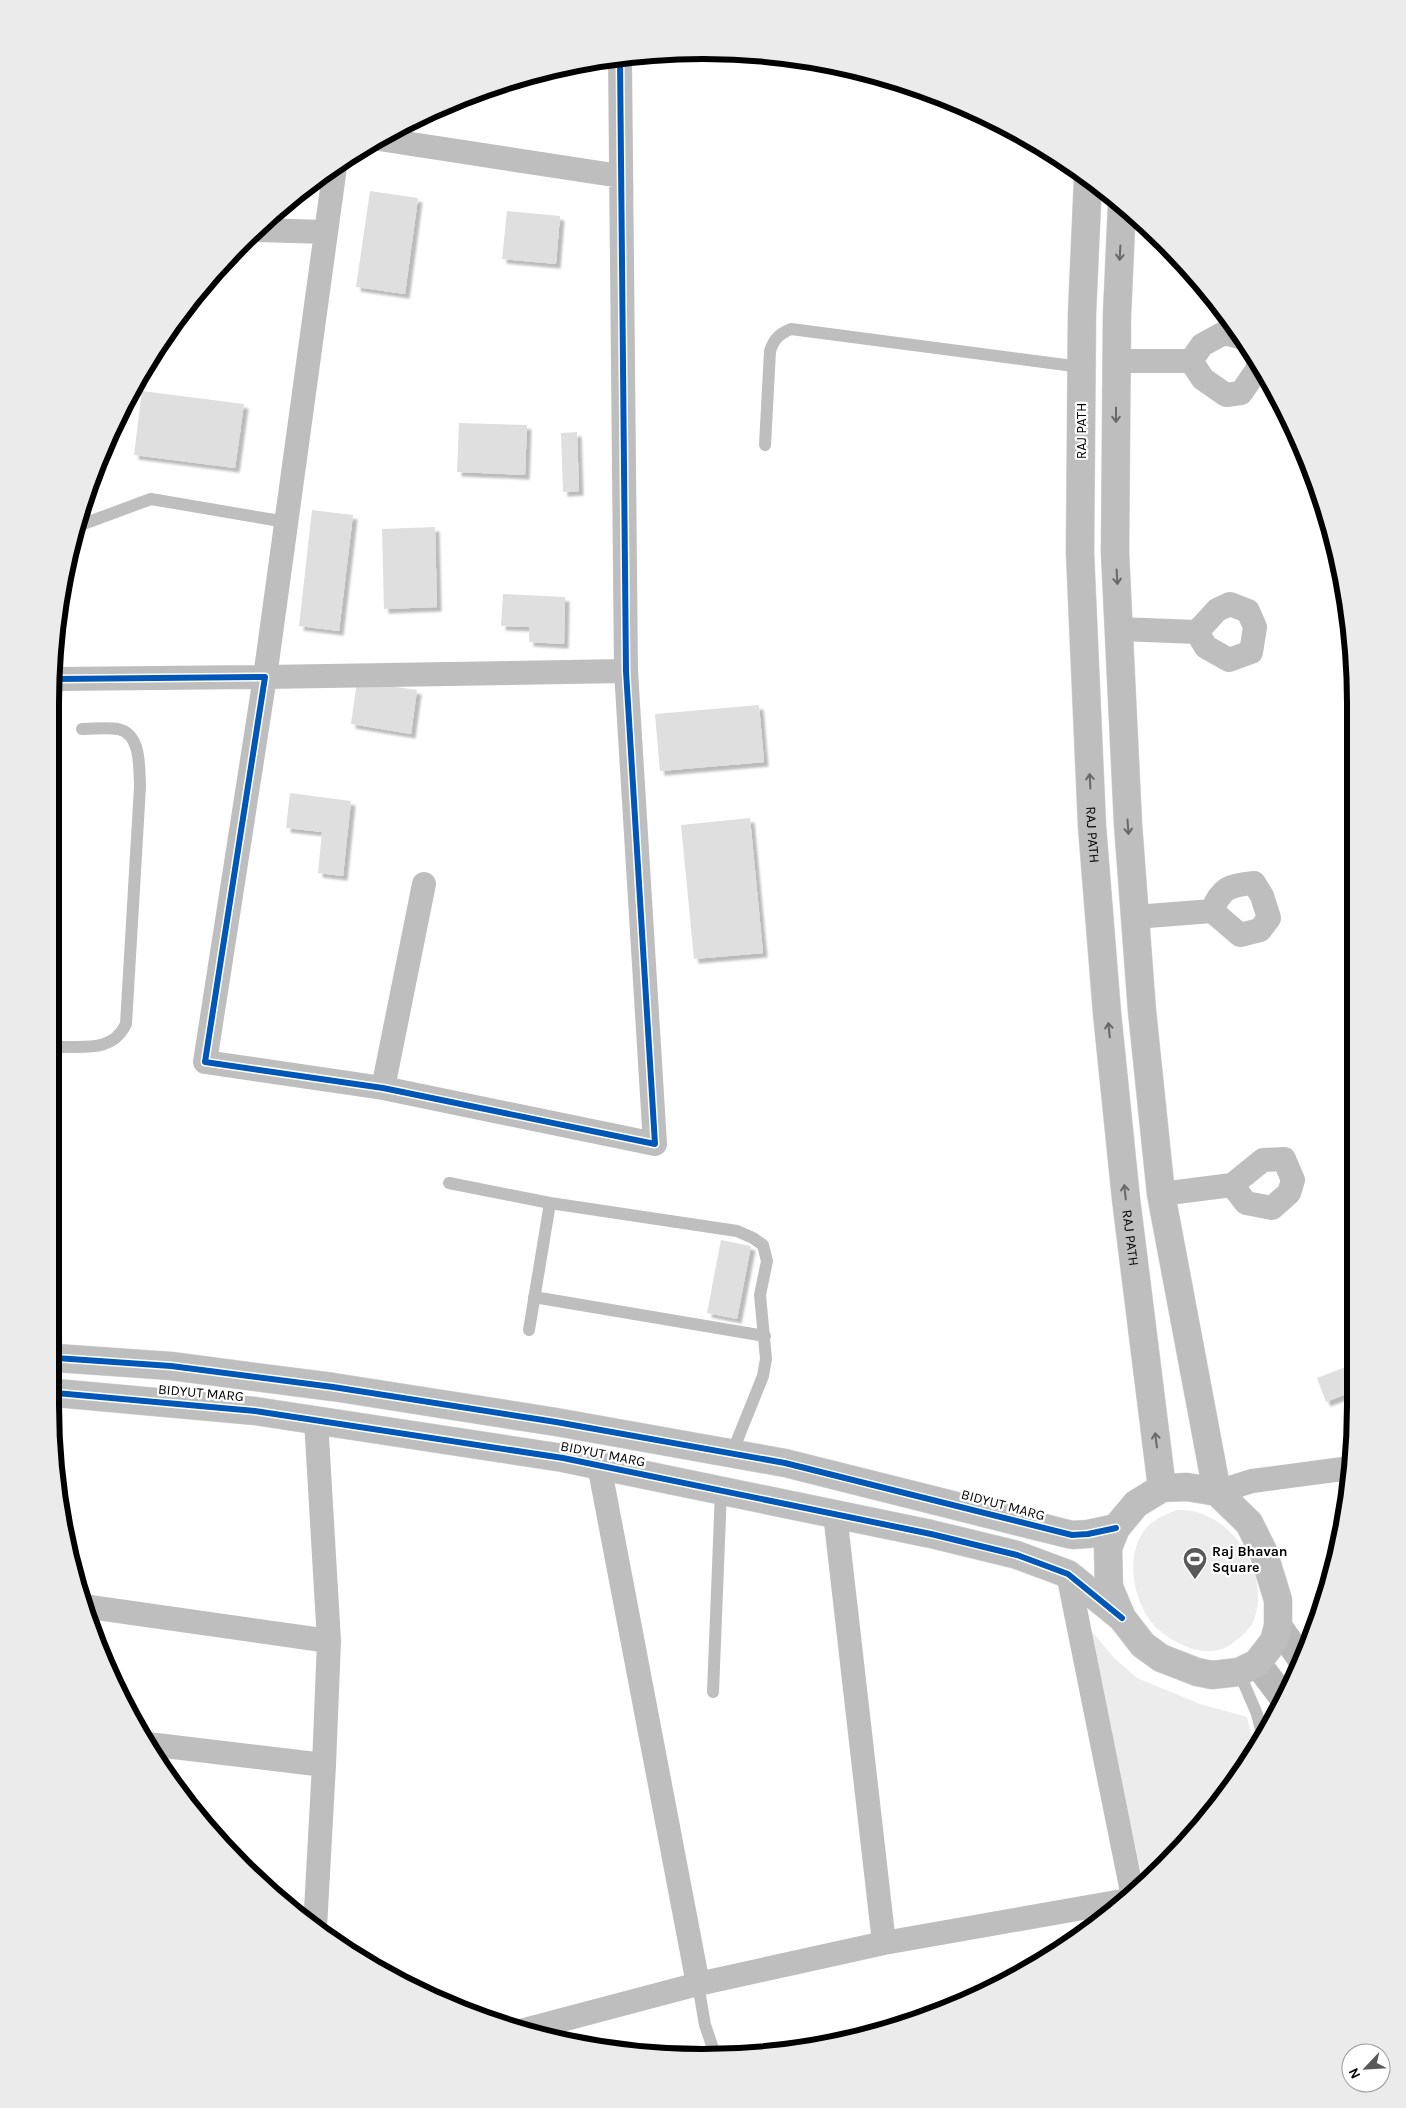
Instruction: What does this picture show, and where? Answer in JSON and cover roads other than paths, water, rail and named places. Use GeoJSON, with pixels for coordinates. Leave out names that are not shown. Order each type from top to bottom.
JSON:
{"type":"FeatureCollection","features":[{"type":"Feature","properties":{"kind":"main road","name":"RAJ PATH"},"geometry":{"type":"LineString","coordinates":[[1088,187],[1081,367],[1080,552],[1092,826],[1107,1013],[1126,1199],[1162,1488]]}},
{"type":"Feature","properties":{"kind":"main road"},"geometry":{"type":"LineString","coordinates":[[1122,214],[1117,361],[1116,552],[1128,824],[1142,1011],[1161,1194],[1217,1492]]}},
{"type":"Feature","properties":{"kind":"main road","name":"BIDYUT MARG"},"geometry":{"type":"LineString","coordinates":[[59,1358],[171,1366],[333,1387],[556,1422],[785,1463],[1072,1535],[1088,1534],[1116,1528]]}},
{"type":"Feature","properties":{"kind":"main road","name":"BIDYUT MARG"},"geometry":{"type":"LineString","coordinates":[[59,1393],[255,1411],[564,1458],[931,1534],[1016,1555],[1068,1574],[1122,1618]]}},
{"type":"Feature","properties":{"kind":"main road"},"geometry":{"type":"LineString","coordinates":[[1187,1487],[1217,1492],[1249,1523],[1263,1551],[1278,1600],[1278,1626],[1274,1641],[1248,1667],[1212,1675],[1190,1670],[1161,1658],[1143,1645],[1122,1618],[1109,1587],[1108,1548],[1116,1528],[1136,1504],[1162,1488],[1187,1487]]}},
{"type":"Feature","properties":{"kind":"street"},"geometry":{"type":"LineString","coordinates":[[334,175],[265,677],[205,1062],[383,1088],[655,1144],[626,671],[620,64]]}},
{"type":"Feature","properties":{"kind":"street"},"geometry":{"type":"LineString","coordinates":[[389,141],[620,176]]}},
{"type":"Feature","properties":{"kind":"street"},"geometry":{"type":"LineString","coordinates":[[266,230],[326,232]]}},
{"type":"Feature","properties":{"kind":"street"},"geometry":{"type":"LineString","coordinates":[[1191,361],[1202,345],[1224,333],[1232,335]]}},
{"type":"Feature","properties":{"kind":"street"},"geometry":{"type":"LineString","coordinates":[[1117,361],[1191,361]]}},
{"type":"Feature","properties":{"kind":"street"},"geometry":{"type":"LineString","coordinates":[[1191,361],[1203,378],[1226,395],[1241,393],[1256,372]]}},
{"type":"Feature","properties":{"kind":"street"},"geometry":{"type":"LineString","coordinates":[[1119,629],[1197,632]]}},
{"type":"Feature","properties":{"kind":"street"},"geometry":{"type":"LineString","coordinates":[[60,679],[626,671]]}},
{"type":"Feature","properties":{"kind":"street"},"geometry":{"type":"LineString","coordinates":[[383,1088],[424,884]]}},
{"type":"Feature","properties":{"kind":"street"},"geometry":{"type":"LineString","coordinates":[[1135,917],[1212,911]]}},
{"type":"Feature","properties":{"kind":"street"},"geometry":{"type":"LineString","coordinates":[[1161,1194],[1232,1185]]}},
{"type":"Feature","properties":{"kind":"street"},"geometry":{"type":"LineString","coordinates":[[315,1919],[329,1641],[316,1420]]}},
{"type":"Feature","properties":{"kind":"street"},"geometry":{"type":"LineString","coordinates":[[599,1465],[698,1984]]}},
{"type":"Feature","properties":{"kind":"street"},"geometry":{"type":"LineString","coordinates":[[1217,1492],[1252,1481],[1344,1469]]}},
{"type":"Feature","properties":{"kind":"street"},"geometry":{"type":"LineString","coordinates":[[1249,1523],[1252,1481]]}},
{"type":"Feature","properties":{"kind":"street"},"geometry":{"type":"LineString","coordinates":[[836,1514],[884,1943]]}},
{"type":"Feature","properties":{"kind":"street"},"geometry":{"type":"LineString","coordinates":[[1068,1574],[1131,1886]]}},
{"type":"Feature","properties":{"kind":"street"},"geometry":{"type":"LineString","coordinates":[[92,1607],[329,1641]]}},
{"type":"Feature","properties":{"kind":"street"},"geometry":{"type":"LineString","coordinates":[[1278,1626],[1297,1653]]}},
{"type":"Feature","properties":{"kind":"street"},"geometry":{"type":"LineString","coordinates":[[1248,1667],[1279,1694]]}},
{"type":"Feature","properties":{"kind":"street"},"geometry":{"type":"LineString","coordinates":[[156,1745],[324,1765]]}},
{"type":"Feature","properties":{"kind":"street"},"geometry":{"type":"LineString","coordinates":[[536,2027],[698,1984],[884,1943],[1111,1903]]}},
{"type":"Feature","properties":{"kind":"lane"},"geometry":{"type":"LineString","coordinates":[[765,444],[770,351],[773,341],[780,334],[791,329],[1081,367]]}},
{"type":"Feature","properties":{"kind":"lane"},"geometry":{"type":"LineString","coordinates":[[85,524],[150,499],[286,522]]}},
{"type":"Feature","properties":{"kind":"lane"},"geometry":{"type":"LineString","coordinates":[[59,1046],[105,1045],[121,1035],[126,1024],[140,787],[138,757],[128,734],[118,729],[82,729]]}},
{"type":"Feature","properties":{"kind":"lane"},"geometry":{"type":"LineString","coordinates":[[449,1183],[550,1203],[736,1231],[753,1238],[763,1245],[766,1261],[760,1295],[766,1359],[763,1376],[732,1453]]}},
{"type":"Feature","properties":{"kind":"lane"},"geometry":{"type":"LineString","coordinates":[[529,1330],[550,1203]]}},
{"type":"Feature","properties":{"kind":"lane"},"geometry":{"type":"LineString","coordinates":[[534,1297],[765,1336]]}},
{"type":"Feature","properties":{"kind":"lane"},"geometry":{"type":"LineString","coordinates":[[713,1692],[721,1491]]}},
{"type":"Feature","properties":{"kind":"lane"},"geometry":{"type":"LineString","coordinates":[[1248,1667],[1260,1728]]}},
{"type":"Feature","properties":{"kind":"lane"},"geometry":{"type":"LineString","coordinates":[[698,1984],[705,2025],[713,2049]]}},
{"type":"Feature","properties":{"kind":"place","name":"Raj Bhavan Square"},"geometry":{"type":"Point","coordinates":[1195,1580]}}]}
